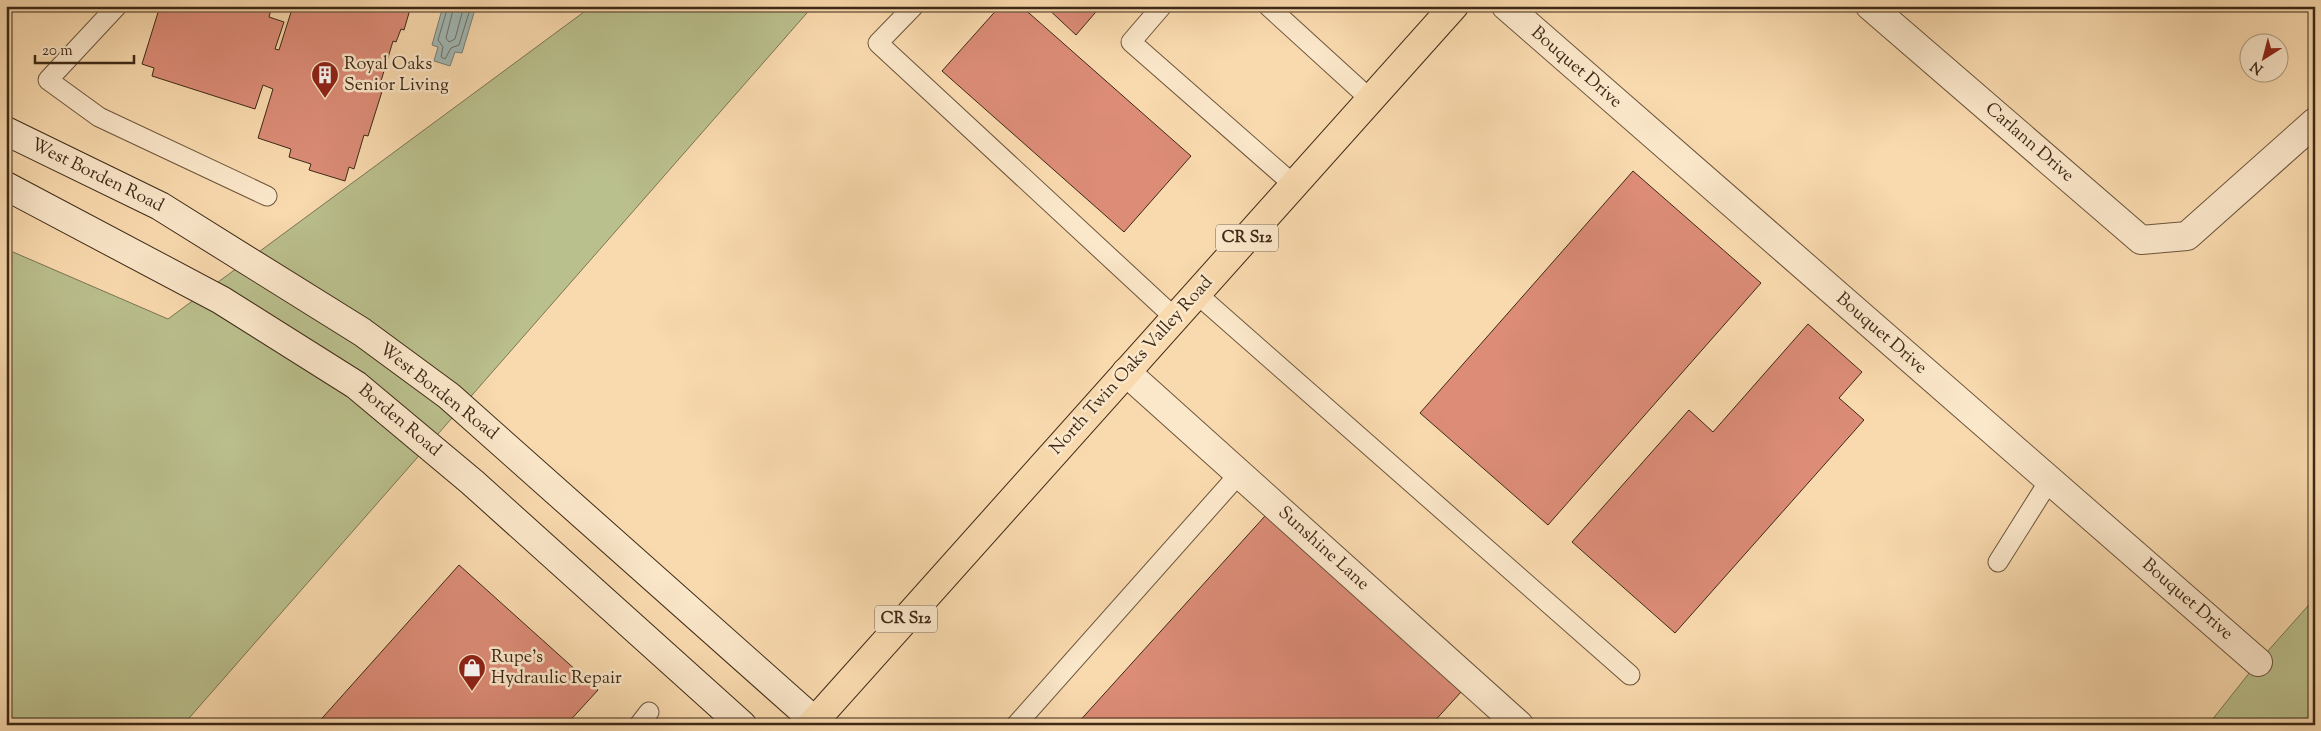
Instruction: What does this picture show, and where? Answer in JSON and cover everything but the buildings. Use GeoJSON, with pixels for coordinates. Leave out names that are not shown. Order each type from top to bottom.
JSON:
{"type":"FeatureCollection","features":[{"type":"Feature","properties":{"kind":"main road","name":"North Twin Oaks Valley Road"},"geometry":{"type":"LineString","coordinates":[[815,723],[1454,6]]}},
{"type":"Feature","properties":{"kind":"street","name":"Bouquet Drive"},"geometry":{"type":"LineString","coordinates":[[1506,6],[2258,662]]}},
{"type":"Feature","properties":{"kind":"street","name":"Carlann Drive"},"geometry":{"type":"LineString","coordinates":[[1870,6],[2141,240],[2187,236],[2315,122]]}},
{"type":"Feature","properties":{"kind":"street","name":"West Borden Road"},"geometry":{"type":"LineString","coordinates":[[6,131],[160,206],[362,332],[449,396],[815,723]]}},
{"type":"Feature","properties":{"kind":"street","name":"Borden Road"},"geometry":{"type":"LineString","coordinates":[[6,186],[221,300],[356,385],[472,482],[742,725]]}},
{"type":"Feature","properties":{"kind":"street","name":"Sunshine Lane"},"geometry":{"type":"LineString","coordinates":[[1126,372],[1519,725]]}},
{"type":"Feature","properties":{"kind":"lane"},"geometry":{"type":"LineString","coordinates":[[117,6],[48,80],[99,117],[267,196]]}},
{"type":"Feature","properties":{"kind":"lane"},"geometry":{"type":"LineString","coordinates":[[914,6],[878,43],[1175,318]]}},
{"type":"Feature","properties":{"kind":"lane"},"geometry":{"type":"LineString","coordinates":[[1162,6],[1131,42],[1294,185]]}},
{"type":"Feature","properties":{"kind":"lane"},"geometry":{"type":"LineString","coordinates":[[1268,6],[1370,99]]}},
{"type":"Feature","properties":{"kind":"lane"},"geometry":{"type":"LineString","coordinates":[[1197,294],[1630,675]]}},
{"type":"Feature","properties":{"kind":"lane"},"geometry":{"type":"LineString","coordinates":[[1016,725],[1239,474]]}},
{"type":"Feature","properties":{"kind":"lane"},"geometry":{"type":"LineString","coordinates":[[1998,562],[2050,481]]}},
{"type":"Feature","properties":{"kind":"green space"},"geometry":{"type":"Polygon","coordinates":[[[592,6],[813,6],[183,725],[6,725],[6,249],[168,319],[592,6]]]}},
{"type":"Feature","properties":{"kind":"green space"},"geometry":{"type":"Polygon","coordinates":[[[2315,598],[2315,725],[2208,725],[2258,662],[2315,598]]]}},
{"type":"Feature","properties":{"kind":"water"},"geometry":{"type":"Polygon","coordinates":[[[443,6],[476,6],[462,53],[455,52],[450,66],[434,61],[438,47],[432,45],[443,6]]]}},
{"type":"Feature","properties":{"kind":"place","name":"Royal Oaks Senior Living"},"geometry":{"type":"Point","coordinates":[325,99]}},
{"type":"Feature","properties":{"kind":"place","name":"Rupe’s Hydraulic Repair"},"geometry":{"type":"Point","coordinates":[472,692]}}]}
